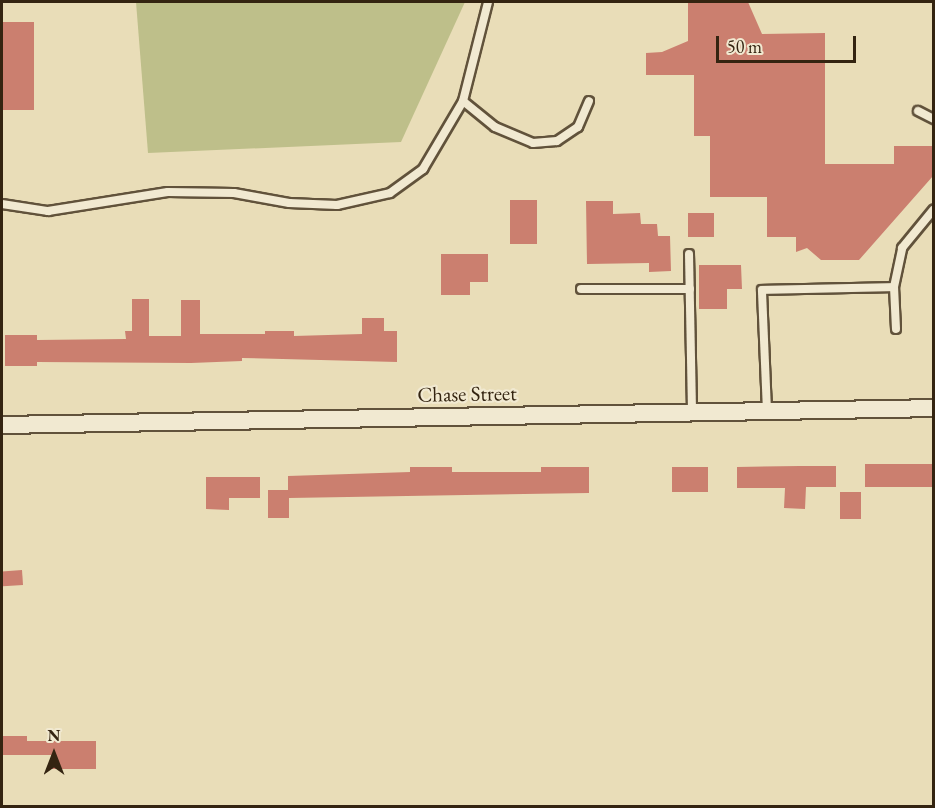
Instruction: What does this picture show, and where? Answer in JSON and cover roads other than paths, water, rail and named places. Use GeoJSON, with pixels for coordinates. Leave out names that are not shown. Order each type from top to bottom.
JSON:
{"type":"FeatureCollection","features":[{"type":"Feature","properties":{"kind":"street","name":"Chase Street"},"geometry":{"type":"LineString","coordinates":[[2,425],[933,408]]}},
{"type":"Feature","properties":{"kind":"lane"},"geometry":{"type":"LineString","coordinates":[[2,204],[48,212],[168,192],[234,193],[289,203],[337,205],[390,193],[423,170],[463,101],[488,2]]}},
{"type":"Feature","properties":{"kind":"lane"},"geometry":{"type":"LineString","coordinates":[[463,101],[495,127],[533,143],[557,141],[578,127],[589,101]]}},
{"type":"Feature","properties":{"kind":"lane"},"geometry":{"type":"LineString","coordinates":[[918,111],[933,119]]}},
{"type":"Feature","properties":{"kind":"lane"},"geometry":{"type":"LineString","coordinates":[[896,330],[894,287],[902,248],[933,209]]}},
{"type":"Feature","properties":{"kind":"lane"},"geometry":{"type":"LineString","coordinates":[[690,254],[692,413]]}},
{"type":"Feature","properties":{"kind":"lane"},"geometry":{"type":"LineString","coordinates":[[766,411],[762,290],[894,287]]}},
{"type":"Feature","properties":{"kind":"lane"},"geometry":{"type":"LineString","coordinates":[[581,289],[690,289]]}}]}
